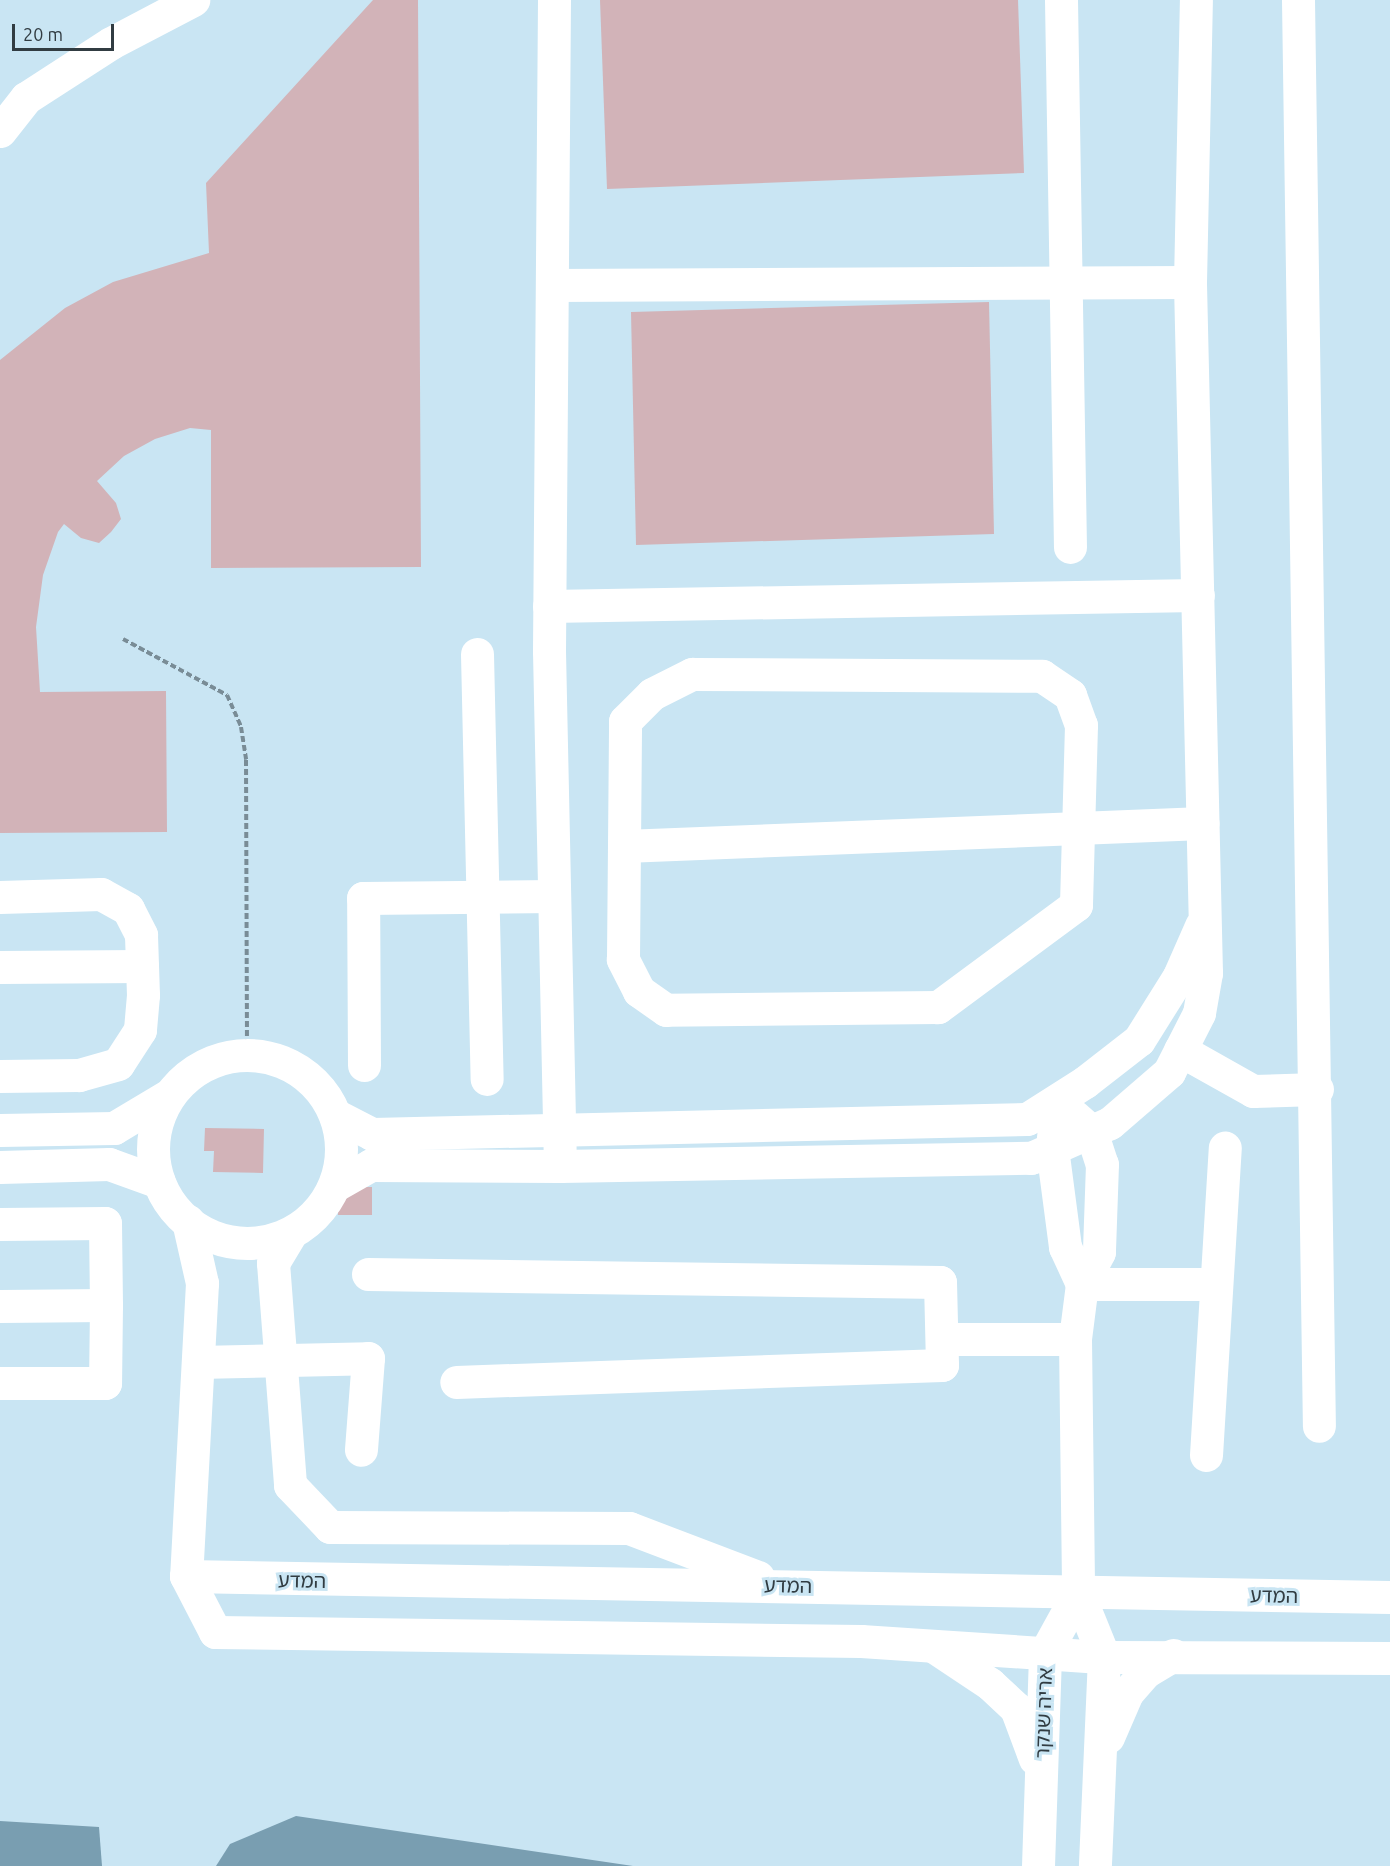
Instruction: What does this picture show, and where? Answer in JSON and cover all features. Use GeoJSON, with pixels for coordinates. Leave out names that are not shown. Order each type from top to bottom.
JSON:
{"type":"FeatureCollection","features":[{"type":"Feature","properties":{"kind":"street"},"geometry":{"type":"LineString","coordinates":[[0,131],[26,98],[111,44],[193,0]]}},
{"type":"Feature","properties":{"kind":"street"},"geometry":{"type":"LineString","coordinates":[[554,0],[549,606],[560,1167]]}},
{"type":"Feature","properties":{"kind":"street"},"geometry":{"type":"LineString","coordinates":[[1060,0],[1070,547]]}},
{"type":"Feature","properties":{"kind":"street"},"geometry":{"type":"LineString","coordinates":[[334,1186],[371,1165],[560,1167],[1030,1158],[1110,1123],[1169,1072],[1199,1013],[1206,974],[1190,282],[1196,0]]}},
{"type":"Feature","properties":{"kind":"street"},"geometry":{"type":"LineString","coordinates":[[1298,0],[1317,1089],[1319,1426]]}},
{"type":"Feature","properties":{"kind":"street"},"geometry":{"type":"LineString","coordinates":[[552,285],[1190,282]]}},
{"type":"Feature","properties":{"kind":"street"},"geometry":{"type":"LineString","coordinates":[[549,606],[1198,595]]}},
{"type":"Feature","properties":{"kind":"street"},"geometry":{"type":"LineString","coordinates":[[477,654],[487,1079]]}},
{"type":"Feature","properties":{"kind":"street"},"geometry":{"type":"LineString","coordinates":[[692,674],[1042,676],[1070,695],[1081,725],[1078,828],[1076,905],[938,1007],[666,1010],[639,991],[623,959],[625,721],[652,693],[692,674]]}},
{"type":"Feature","properties":{"kind":"street"},"geometry":{"type":"LineString","coordinates":[[624,846],[1203,823]]}},
{"type":"Feature","properties":{"kind":"street"},"geometry":{"type":"LineString","coordinates":[[0,897],[101,894],[128,909],[141,935],[142,966],[140,1030],[118,1064],[79,1075],[0,1076]]}},
{"type":"Feature","properties":{"kind":"street"},"geometry":{"type":"LineString","coordinates":[[364,1065],[363,898],[554,896]]}},
{"type":"Feature","properties":{"kind":"street"},"geometry":{"type":"LineString","coordinates":[[335,1114],[372,1134],[1027,1119],[1139,1040],[1179,976],[1205,916]]}},
{"type":"Feature","properties":{"kind":"street"},"geometry":{"type":"LineString","coordinates":[[0,967],[142,966]]}},
{"type":"Feature","properties":{"kind":"street"},"geometry":{"type":"LineString","coordinates":[[1180,1050],[1252,1091],[1317,1089]]}},
{"type":"Feature","properties":{"kind":"street"},"geometry":{"type":"LineString","coordinates":[[291,1233],[260,1242],[228,1241],[198,1230],[174,1208],[159,1182],[153,1153],[156,1122],[170,1095],[190,1073],[217,1059],[247,1054],[277,1059],[304,1072],[325,1094],[335,1114],[342,1155],[334,1186],[316,1213],[291,1233],[273,1263],[290,1485],[330,1527],[628,1528],[780,1585]]}},
{"type":"Feature","properties":{"kind":"street"},"geometry":{"type":"LineString","coordinates":[[0,1130],[114,1128],[170,1095]]}},
{"type":"Feature","properties":{"kind":"street"},"geometry":{"type":"LineString","coordinates":[[1057,1100],[1091,1131],[1102,1164],[1099,1252],[1082,1284],[1075,1339],[1078,1593],[1104,1657],[1095,1866]]}},
{"type":"Feature","properties":{"kind":"street"},"geometry":{"type":"LineString","coordinates":[[1057,1100],[1052,1148],[1065,1247],[1082,1284]]}},
{"type":"Feature","properties":{"kind":"street"},"geometry":{"type":"LineString","coordinates":[[1206,1455],[1225,1149]]}},
{"type":"Feature","properties":{"kind":"street"},"geometry":{"type":"LineString","coordinates":[[0,1167],[109,1164],[159,1182]]}},
{"type":"Feature","properties":{"kind":"street"},"geometry":{"type":"LineString","coordinates":[[188,1221],[202,1283],[186,1576],[215,1632],[861,1641],[1104,1657],[1173,1655],[1390,1658]]}},
{"type":"Feature","properties":{"kind":"street"},"geometry":{"type":"LineString","coordinates":[[0,1224],[105,1223],[106,1305],[105,1383],[0,1383]]}},
{"type":"Feature","properties":{"kind":"street"},"geometry":{"type":"LineString","coordinates":[[368,1274],[940,1282],[942,1365],[456,1382]]}},
{"type":"Feature","properties":{"kind":"street"},"geometry":{"type":"LineString","coordinates":[[1082,1284],[1216,1284]]}},
{"type":"Feature","properties":{"kind":"street"},"geometry":{"type":"LineString","coordinates":[[0,1306],[106,1305]]}},
{"type":"Feature","properties":{"kind":"street"},"geometry":{"type":"LineString","coordinates":[[942,1339],[1075,1339]]}},
{"type":"Feature","properties":{"kind":"street"},"geometry":{"type":"LineString","coordinates":[[198,1362],[368,1358],[361,1450]]}},
{"type":"Feature","properties":{"kind":"street","name":"המדע"},"geometry":{"type":"LineString","coordinates":[[186,1576],[1390,1597]]}},
{"type":"Feature","properties":{"kind":"street","name":"אריה שנקר"},"geometry":{"type":"LineString","coordinates":[[1038,1866],[1046,1653],[1078,1593]]}},
{"type":"Feature","properties":{"kind":"street"},"geometry":{"type":"LineString","coordinates":[[934,1647],[990,1684],[1016,1708],[1027,1730],[1041,1782]]}},
{"type":"Feature","properties":{"kind":"street"},"geometry":{"type":"LineString","coordinates":[[1099,1767],[1114,1716],[1127,1693],[1145,1672],[1173,1655]]}},
{"type":"Feature","properties":{"kind":"path"},"geometry":{"type":"LineString","coordinates":[[123,639],[227,695],[241,727],[246,760],[247,1054]]}},
{"type":"Feature","properties":{"kind":"water"},"geometry":{"type":"Polygon","coordinates":[[[296,1816],[633,1866],[216,1866],[230,1844],[296,1816]]]}},
{"type":"Feature","properties":{"kind":"water"},"geometry":{"type":"Polygon","coordinates":[[[0,1821],[99,1827],[102,1866],[0,1866],[0,1821]]]}},
{"type":"Feature","properties":{"kind":"building"},"geometry":{"type":"Polygon","coordinates":[[[373,0],[418,0],[421,567],[211,568],[211,430],[190,428],[155,439],[124,456],[97,481],[116,503],[121,519],[111,532],[99,543],[81,538],[64,524],[58,532],[43,575],[36,627],[40,692],[166,691],[167,832],[0,833],[0,360],[65,308],[113,282],[209,253],[206,183],[373,0]]]}},
{"type":"Feature","properties":{"kind":"building"},"geometry":{"type":"Polygon","coordinates":[[[600,0],[1018,0],[1024,173],[607,189],[600,0]]]}},
{"type":"Feature","properties":{"kind":"building"},"geometry":{"type":"Polygon","coordinates":[[[989,302],[994,534],[636,545],[631,312],[989,302]]]}},
{"type":"Feature","properties":{"kind":"building"},"geometry":{"type":"Polygon","coordinates":[[[205,1128],[264,1129],[263,1173],[213,1172],[214,1151],[204,1151],[205,1128]]]}},
{"type":"Feature","properties":{"kind":"building"},"geometry":{"type":"Polygon","coordinates":[[[338,1187],[372,1187],[372,1215],[338,1215],[338,1187]]]}}]}
